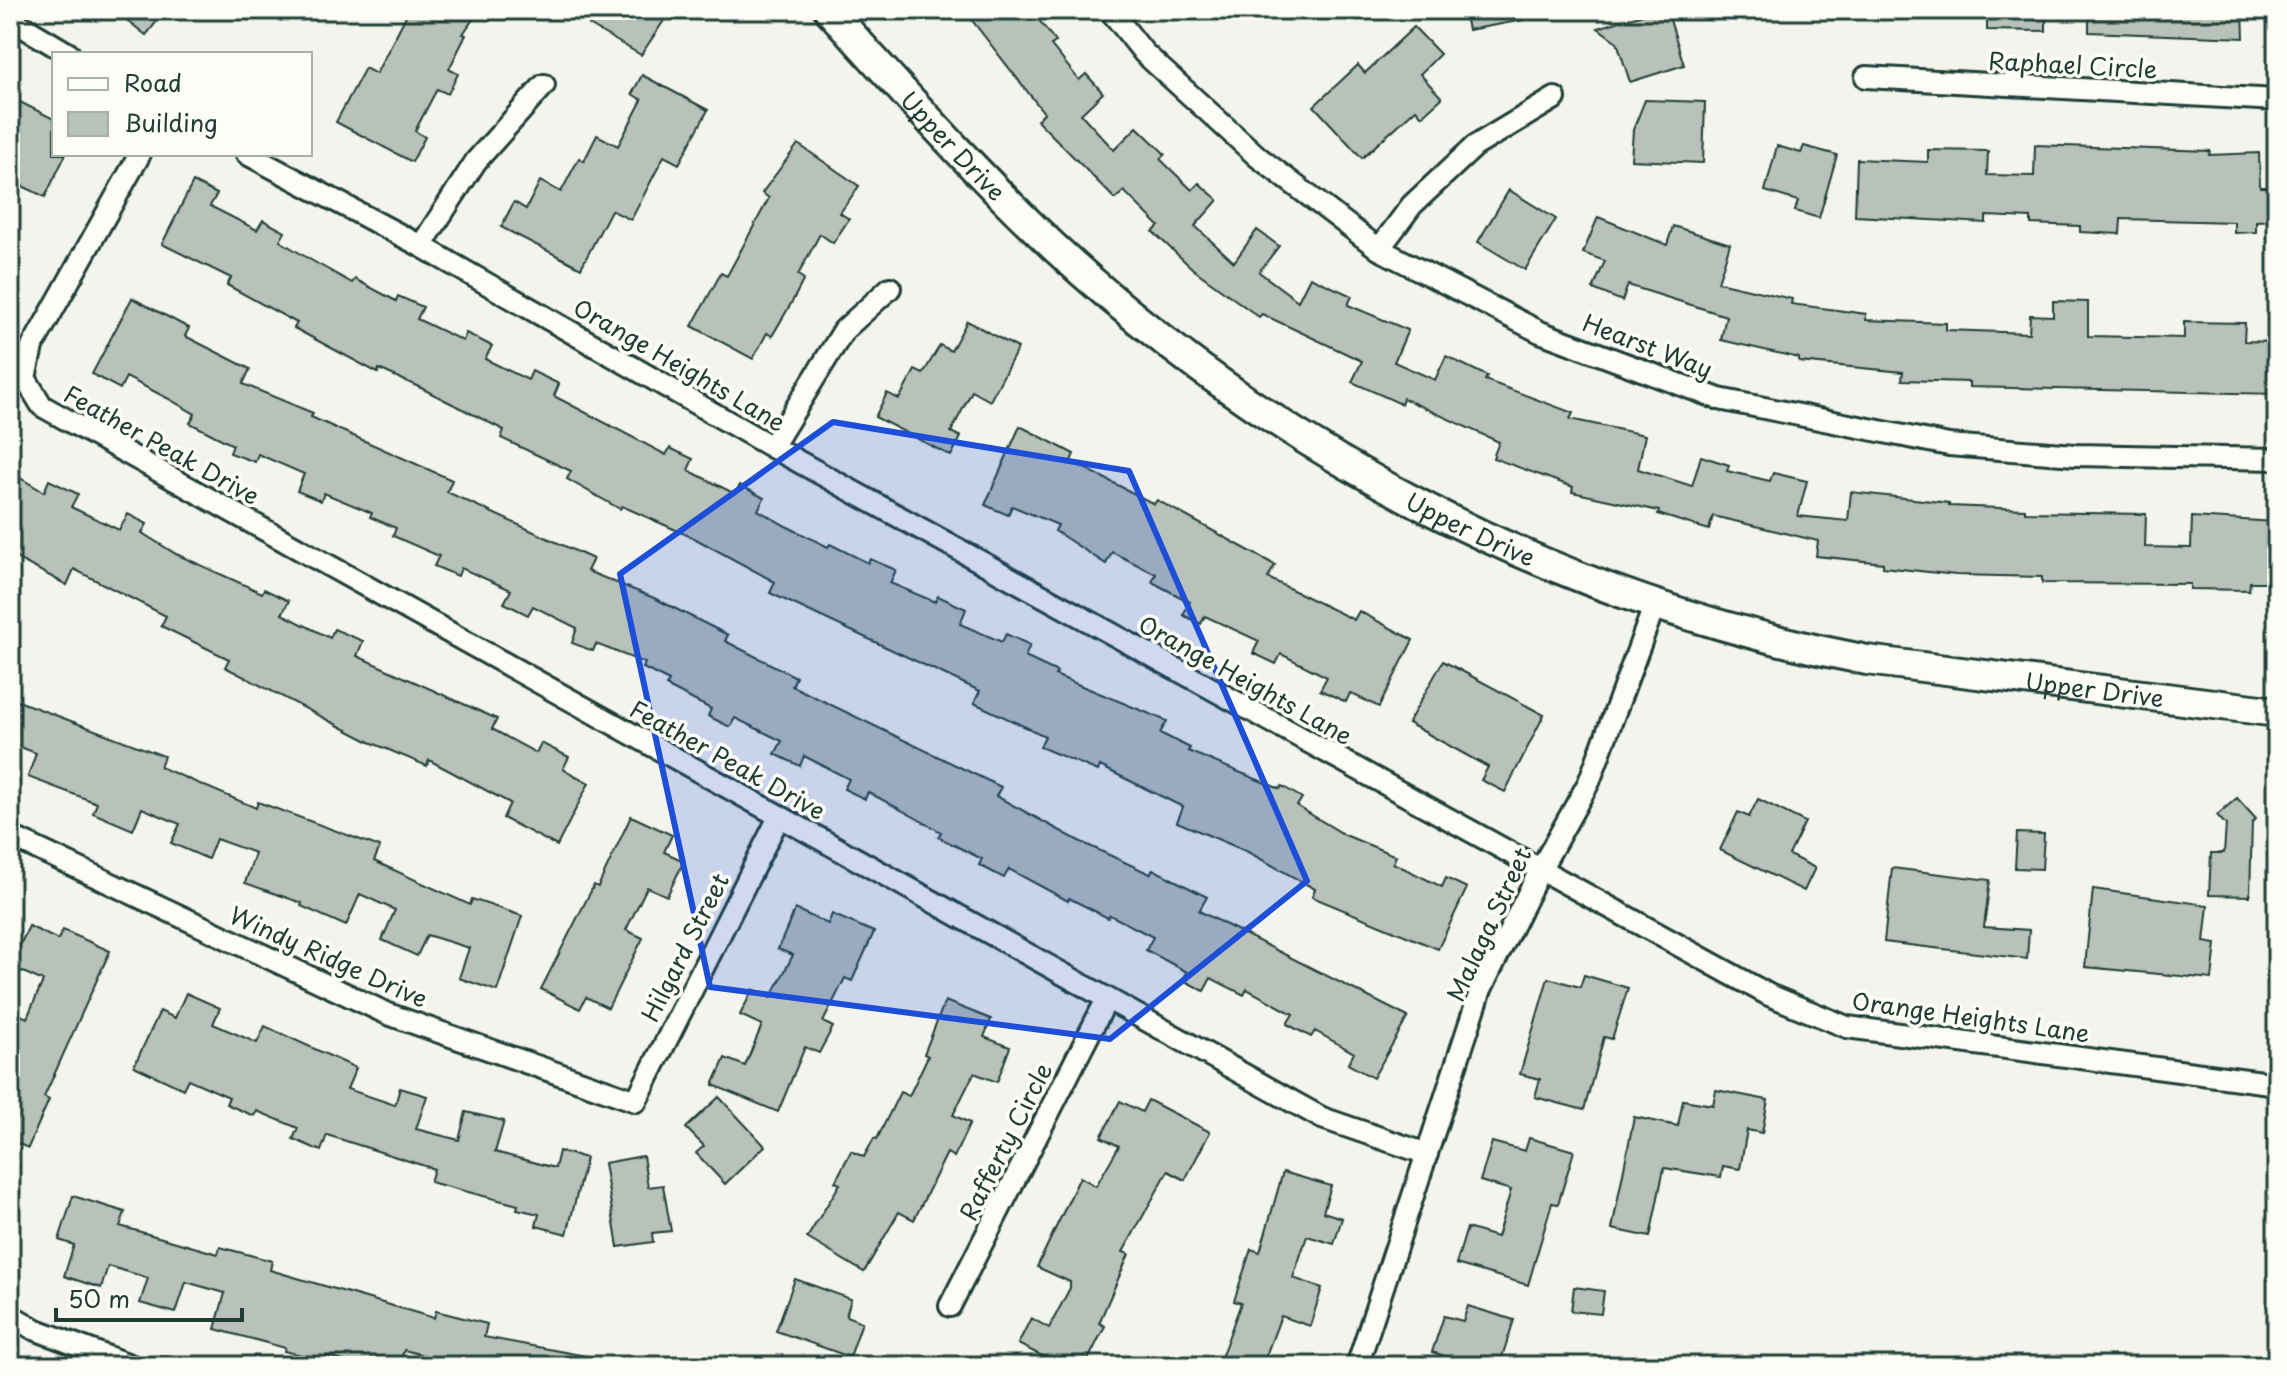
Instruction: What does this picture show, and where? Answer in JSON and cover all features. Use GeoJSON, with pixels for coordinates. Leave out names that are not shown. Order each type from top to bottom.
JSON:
{"type":"FeatureCollection","features":[{"type":"Feature","properties":{"kind":"main road","name":"Upper Drive"},"geometry":{"type":"LineString","coordinates":[[829,10],[1054,247],[1174,349],[1346,467],[1497,545],[1723,626],[1867,660],[2277,712]]}},
{"type":"Feature","properties":{"kind":"street","name":"Hearst Way"},"geometry":{"type":"LineString","coordinates":[[1110,10],[1144,53],[1258,157],[1379,249],[1540,332],[1719,399],[1949,445],[2075,455],[2277,459]]}},
{"type":"Feature","properties":{"kind":"street"},"geometry":{"type":"LineString","coordinates":[[17,17],[66,52]]}},
{"type":"Feature","properties":{"kind":"street","name":"Raphael Circle"},"geometry":{"type":"LineString","coordinates":[[1866,77],[2277,100]]}},
{"type":"Feature","properties":{"kind":"street"},"geometry":{"type":"LineString","coordinates":[[421,246],[476,161],[544,85]]}},
{"type":"Feature","properties":{"kind":"street"},"geometry":{"type":"LineString","coordinates":[[1379,249],[1412,205],[1475,146],[1555,98]]}},
{"type":"Feature","properties":{"kind":"street","name":"Feather Peak Drive"},"geometry":{"type":"LineString","coordinates":[[139,156],[32,347],[25,378],[42,406],[1322,1118],[1427,1154]]}},
{"type":"Feature","properties":{"kind":"street","name":"Orange Heights Lane"},"geometry":{"type":"LineString","coordinates":[[251,156],[421,246],[772,447],[1769,995],[1847,1027],[2277,1084]]}},
{"type":"Feature","properties":{"kind":"street"},"geometry":{"type":"LineString","coordinates":[[772,447],[844,330],[890,288]]}},
{"type":"Feature","properties":{"kind":"street","name":"Malaga Street"},"geometry":{"type":"LineString","coordinates":[[1357,1366],[1481,989],[1540,870],[1589,782],[1655,604]]}},
{"type":"Feature","properties":{"kind":"street","name":"Hilgard Street"},"geometry":{"type":"LineString","coordinates":[[636,1101],[779,817]]}},
{"type":"Feature","properties":{"kind":"street","name":"Windy Ridge Drive"},"geometry":{"type":"LineString","coordinates":[[12,842],[388,1014],[636,1101]]}},
{"type":"Feature","properties":{"kind":"street","name":"Rafferty Circle"},"geometry":{"type":"LineString","coordinates":[[950,1306],[1107,999]]}},
{"type":"Feature","properties":{"kind":"street"},"geometry":{"type":"LineString","coordinates":[[10,1315],[34,1329],[132,1366]]}},
{"type":"Feature","properties":{"kind":"highlighted area"},"geometry":{"type":"Polygon","coordinates":[[[833,422],[1129,471],[1307,881],[1110,1039],[710,987],[620,574],[833,422]]]}},
{"type":"Feature","properties":{"kind":"building"},"geometry":{"type":"Polygon","coordinates":[[[114,10],[166,10],[146,35],[114,10]]]}},
{"type":"Feature","properties":{"kind":"building"},"geometry":{"type":"Polygon","coordinates":[[[409,10],[479,10],[463,34],[466,35],[449,69],[458,74],[448,94],[437,89],[415,131],[425,137],[412,162],[336,122],[365,68],[376,74],[409,10]]]}},
{"type":"Feature","properties":{"kind":"building"},"geometry":{"type":"Polygon","coordinates":[[[599,10],[671,10],[641,55],[589,25],[599,10]]]}},
{"type":"Feature","properties":{"kind":"building"},"geometry":{"type":"Polygon","coordinates":[[[964,10],[1031,10],[1056,42],[1051,45],[1079,80],[1086,74],[1103,93],[1081,114],[1114,150],[1137,127],[1165,154],[1160,159],[1192,190],[1199,183],[1218,200],[1195,226],[1234,262],[1257,230],[1279,246],[1259,272],[1298,301],[1310,277],[1352,296],[1348,305],[1408,330],[1394,362],[1435,380],[1446,356],[1487,376],[1485,380],[1573,413],[1570,419],[1645,435],[1638,469],[1692,486],[1701,456],[1729,465],[1727,471],[1770,481],[1773,473],[1807,481],[1798,516],[1848,521],[1851,492],[1949,503],[1949,506],[2025,509],[2025,512],[2146,514],[2145,547],[2191,548],[2192,517],[2277,522],[2277,582],[2250,582],[2249,590],[2190,589],[2190,584],[2042,583],[2042,577],[1956,575],[1883,567],[1883,563],[1816,556],[1818,541],[1713,516],[1709,530],[1658,514],[1659,511],[1572,492],[1573,487],[1493,458],[1499,442],[1403,398],[1401,404],[1352,382],[1362,361],[1262,314],[1259,317],[1193,269],[1153,232],[1159,226],[1124,191],[1115,199],[1037,120],[1044,113],[964,10]]]}},
{"type":"Feature","properties":{"kind":"building"},"geometry":{"type":"Polygon","coordinates":[[[1464,10],[1523,10],[1524,20],[1468,30],[1464,10]]]}},
{"type":"Feature","properties":{"kind":"building"},"geometry":{"type":"Polygon","coordinates":[[[1655,10],[1667,10],[1684,65],[1630,82],[1617,42],[1598,28],[1655,10]]]}},
{"type":"Feature","properties":{"kind":"building"},"geometry":{"type":"Polygon","coordinates":[[[1987,10],[2046,10],[2046,31],[1987,30],[1987,10]]]}},
{"type":"Feature","properties":{"kind":"building"},"geometry":{"type":"Polygon","coordinates":[[[2089,10],[2243,10],[2244,38],[2089,32],[2089,10]]]}},
{"type":"Feature","properties":{"kind":"building"},"geometry":{"type":"Polygon","coordinates":[[[1414,27],[1440,54],[1420,74],[1442,98],[1422,116],[1416,109],[1362,158],[1314,106],[1358,65],[1365,73],[1414,27]]]}},
{"type":"Feature","properties":{"kind":"building"},"geometry":{"type":"Polygon","coordinates":[[[642,75],[708,110],[679,164],[664,156],[631,220],[611,210],[581,268],[501,227],[514,202],[526,209],[540,181],[561,192],[579,158],[584,161],[597,135],[618,146],[642,100],[632,94],[642,75]]]}},
{"type":"Feature","properties":{"kind":"building"},"geometry":{"type":"Polygon","coordinates":[[[10,97],[52,118],[52,156],[65,156],[45,197],[10,180],[10,97]]]}},
{"type":"Feature","properties":{"kind":"building"},"geometry":{"type":"Polygon","coordinates":[[[1645,100],[1705,102],[1703,163],[1631,160],[1633,130],[1645,100]]]}},
{"type":"Feature","properties":{"kind":"building"},"geometry":{"type":"Polygon","coordinates":[[[798,144],[859,186],[840,213],[849,219],[833,243],[820,234],[798,275],[804,279],[792,302],[772,336],[767,333],[753,359],[692,326],[721,273],[727,276],[769,198],[762,193],[798,144]]]}},
{"type":"Feature","properties":{"kind":"building"},"geometry":{"type":"Polygon","coordinates":[[[2035,145],[2210,151],[2209,155],[2259,153],[2260,187],[2277,187],[2277,220],[2256,221],[2256,232],[2234,233],[2234,222],[2121,219],[2120,234],[2080,232],[2080,226],[2031,224],[2031,218],[1986,216],[1986,223],[1855,216],[1857,159],[1928,162],[1928,150],[1988,151],[1987,175],[2034,176],[2035,145]]]}},
{"type":"Feature","properties":{"kind":"building"},"geometry":{"type":"Polygon","coordinates":[[[1777,146],[1801,153],[1804,146],[1837,155],[1819,218],[1795,211],[1798,201],[1765,191],[1777,146]]]}},
{"type":"Feature","properties":{"kind":"building"},"geometry":{"type":"Polygon","coordinates":[[[193,182],[217,194],[210,206],[257,230],[263,220],[285,232],[280,241],[352,283],[355,279],[396,301],[398,296],[423,307],[417,319],[463,341],[466,333],[492,346],[485,359],[528,380],[532,371],[559,384],[554,396],[666,455],[670,448],[693,459],[688,470],[735,494],[740,485],[764,498],[758,510],[786,526],[868,563],[870,559],[896,570],[890,583],[935,602],[938,596],[966,609],[960,624],[1002,642],[1006,634],[1030,645],[1025,657],[1057,672],[1055,675],[1167,721],[1160,733],[1190,748],[1188,751],[1280,789],[1282,786],[1302,798],[1297,806],[1345,835],[1396,856],[1393,863],[1442,887],[1446,878],[1467,888],[1438,949],[1312,897],[1315,889],[1248,852],[1177,822],[1183,807],[1100,766],[1098,771],[1040,747],[1045,736],[974,703],[980,691],[770,593],[775,582],[694,538],[622,506],[620,509],[567,479],[571,471],[501,438],[504,430],[379,369],[378,373],[294,328],[297,323],[227,285],[231,278],[162,244],[193,182]]]}},
{"type":"Feature","properties":{"kind":"building"},"geometry":{"type":"Polygon","coordinates":[[[1509,190],[1556,219],[1525,270],[1478,242],[1509,190]]]}},
{"type":"Feature","properties":{"kind":"building"},"geometry":{"type":"Polygon","coordinates":[[[1598,217],[1667,245],[1673,226],[1730,244],[1718,282],[1792,299],[1791,304],[1866,314],[1866,320],[1946,323],[1946,330],[2029,333],[2030,315],[2053,316],[2053,301],[2088,302],[2088,336],[2184,338],[2184,322],[2245,323],[2244,341],[2277,342],[2277,394],[1969,387],[1969,382],[1902,380],[1903,372],[1799,362],[1799,358],[1721,340],[1726,316],[1628,285],[1622,301],[1593,289],[1605,261],[1583,253],[1598,217]]]}},
{"type":"Feature","properties":{"kind":"building"},"geometry":{"type":"Polygon","coordinates":[[[132,298],[189,328],[185,336],[250,369],[243,384],[313,413],[311,417],[452,480],[447,492],[593,559],[587,571],[654,598],[728,635],[725,641],[796,677],[792,686],[1001,787],[996,796],[1079,841],[1150,874],[1153,869],[1207,897],[1199,911],[1408,1017],[1373,1078],[1348,1064],[1354,1053],[1315,1031],[1311,1037],[1287,1024],[1293,1014],[1247,989],[1244,995],[1211,978],[1204,991],[1183,980],[1187,972],[1146,950],[1153,937],[1110,915],[1108,918],[1069,898],[1068,901],[1009,869],[1004,878],[979,865],[982,859],[938,837],[941,832],[868,792],[865,799],[844,789],[849,779],[804,756],[800,766],[775,754],[782,741],[735,718],[730,727],[708,716],[711,709],[666,686],[669,681],[643,668],[645,663],[596,644],[593,651],[572,643],[577,628],[533,606],[528,615],[504,603],[511,590],[461,568],[458,576],[434,566],[439,556],[393,536],[396,528],[370,517],[372,513],[324,493],[321,501],[297,491],[304,474],[258,454],[255,462],[230,453],[233,445],[190,423],[195,414],[167,398],[126,377],[120,389],[92,374],[132,298]]]}},
{"type":"Feature","properties":{"kind":"building"},"geometry":{"type":"Polygon","coordinates":[[[967,321],[1018,348],[990,401],[972,391],[951,432],[961,437],[951,456],[875,417],[887,393],[899,399],[915,370],[923,374],[940,345],[951,351],[967,321]]]}},
{"type":"Feature","properties":{"kind":"building"},"geometry":{"type":"Polygon","coordinates":[[[1020,426],[1074,454],[1071,461],[1154,504],[1157,500],[1275,565],[1268,578],[1354,620],[1359,611],[1413,640],[1379,707],[1350,693],[1346,702],[1320,690],[1327,677],[1281,654],[1276,664],[1253,653],[1259,641],[1205,616],[1201,624],[1183,615],[1190,602],[1152,582],[1156,574],[1112,552],[1106,564],[1055,531],[1058,525],[1012,506],[1008,515],[985,505],[1020,426]]]}},
{"type":"Feature","properties":{"kind":"building"},"geometry":{"type":"Polygon","coordinates":[[[10,472],[44,492],[49,480],[78,494],[71,507],[119,530],[128,514],[147,524],[142,533],[176,554],[262,593],[264,589],[289,601],[282,614],[330,638],[334,629],[363,641],[357,656],[497,719],[492,729],[536,753],[541,743],[569,757],[563,769],[589,783],[557,846],[503,818],[510,803],[429,760],[427,766],[370,742],[225,667],[229,659],[161,626],[166,616],[74,569],[67,585],[10,555],[10,472]]]}},
{"type":"Feature","properties":{"kind":"building"},"geometry":{"type":"Polygon","coordinates":[[[1443,661],[1544,715],[1505,792],[1481,780],[1488,767],[1408,723],[1443,661]]]}},
{"type":"Feature","properties":{"kind":"building"},"geometry":{"type":"Polygon","coordinates":[[[10,698],[164,756],[160,767],[256,808],[258,802],[380,847],[374,861],[470,905],[472,899],[522,916],[497,991],[459,978],[469,948],[427,935],[417,956],[382,940],[395,910],[360,894],[346,926],[301,906],[302,903],[245,883],[255,853],[216,839],[208,859],[171,843],[180,824],[142,808],[133,830],[93,813],[97,803],[28,777],[36,753],[10,743],[10,698]]]}},
{"type":"Feature","properties":{"kind":"building"},"geometry":{"type":"Polygon","coordinates":[[[2237,798],[2256,819],[2252,823],[2250,896],[2209,895],[2211,853],[2224,853],[2226,825],[2217,815],[2237,798]]]}},
{"type":"Feature","properties":{"kind":"building"},"geometry":{"type":"Polygon","coordinates":[[[1758,799],[1805,822],[1789,855],[1815,868],[1804,891],[1720,850],[1738,812],[1749,817],[1758,799]]]}},
{"type":"Feature","properties":{"kind":"building"},"geometry":{"type":"Polygon","coordinates":[[[631,816],[672,835],[664,852],[684,861],[667,896],[647,887],[626,930],[643,938],[608,1008],[586,997],[580,1009],[541,989],[594,885],[598,887],[631,816]]]}},
{"type":"Feature","properties":{"kind":"building"},"geometry":{"type":"Polygon","coordinates":[[[2017,833],[2044,834],[2042,869],[2015,868],[2017,833]]]}},
{"type":"Feature","properties":{"kind":"building"},"geometry":{"type":"Polygon","coordinates":[[[1892,868],[1990,880],[1984,927],[2029,930],[2027,959],[1884,942],[1892,868]]]}},
{"type":"Feature","properties":{"kind":"building"},"geometry":{"type":"Polygon","coordinates":[[[2093,889],[2208,905],[2204,942],[2216,944],[2212,979],[2085,967],[2093,889]]]}},
{"type":"Feature","properties":{"kind":"building"},"geometry":{"type":"Polygon","coordinates":[[[795,909],[828,924],[832,914],[874,932],[852,981],[845,978],[823,1022],[833,1027],[819,1053],[805,1047],[778,1112],[713,1085],[725,1058],[745,1066],[762,1025],[740,1015],[753,989],[771,998],[793,955],[778,949],[795,909]]]}},
{"type":"Feature","properties":{"kind":"building"},"geometry":{"type":"Polygon","coordinates":[[[29,926],[58,940],[63,930],[110,951],[44,1097],[49,1100],[28,1148],[10,1140],[10,1010],[27,1018],[43,981],[10,966],[29,926]]]}},
{"type":"Feature","properties":{"kind":"building"},"geometry":{"type":"Polygon","coordinates":[[[1584,975],[1628,988],[1612,1039],[1604,1037],[1584,1110],[1535,1097],[1540,1079],[1520,1074],[1548,978],[1580,987],[1584,975]]]}},
{"type":"Feature","properties":{"kind":"building"},"geometry":{"type":"Polygon","coordinates":[[[186,993],[220,1008],[213,1024],[257,1043],[265,1026],[356,1068],[347,1089],[395,1105],[400,1088],[427,1096],[416,1129],[459,1140],[466,1112],[504,1121],[495,1152],[555,1168],[559,1151],[586,1158],[567,1234],[536,1226],[539,1214],[517,1209],[518,1205],[430,1182],[434,1169],[327,1135],[321,1151],[293,1139],[298,1128],[257,1111],[254,1116],[226,1104],[229,1097],[188,1079],[183,1089],[134,1066],[160,1011],[175,1018],[186,993]]]}},
{"type":"Feature","properties":{"kind":"building"},"geometry":{"type":"Polygon","coordinates":[[[945,1001],[991,1019],[984,1037],[1010,1047],[997,1082],[974,1073],[953,1115],[970,1123],[954,1157],[947,1153],[914,1220],[899,1212],[864,1272],[807,1238],[840,1184],[835,1182],[851,1151],[864,1157],[874,1138],[877,1139],[900,1092],[909,1096],[928,1056],[924,1054],[945,1001]]]}},
{"type":"Feature","properties":{"kind":"building"},"geometry":{"type":"Polygon","coordinates":[[[1716,1090],[1768,1100],[1762,1133],[1747,1130],[1740,1169],[1723,1166],[1721,1177],[1664,1168],[1650,1237],[1612,1229],[1634,1117],[1678,1126],[1683,1100],[1713,1105],[1716,1090]]]}},
{"type":"Feature","properties":{"kind":"building"},"geometry":{"type":"Polygon","coordinates":[[[719,1097],[765,1146],[725,1184],[696,1153],[704,1146],[686,1128],[719,1097]]]}},
{"type":"Feature","properties":{"kind":"building"},"geometry":{"type":"Polygon","coordinates":[[[1148,1100],[1210,1132],[1185,1180],[1168,1171],[1123,1252],[1129,1254],[1099,1323],[1105,1326],[1085,1366],[1062,1366],[1018,1344],[1031,1318],[1049,1328],[1070,1288],[1070,1282],[1037,1267],[1080,1177],[1096,1186],[1119,1146],[1101,1137],[1120,1101],[1142,1112],[1148,1100]]]}},
{"type":"Feature","properties":{"kind":"building"},"geometry":{"type":"Polygon","coordinates":[[[1529,1138],[1574,1151],[1558,1204],[1552,1203],[1528,1285],[1456,1264],[1467,1228],[1497,1237],[1511,1190],[1480,1181],[1492,1142],[1525,1151],[1529,1138]]]}},
{"type":"Feature","properties":{"kind":"building"},"geometry":{"type":"Polygon","coordinates":[[[643,1156],[648,1187],[663,1185],[671,1231],[652,1233],[653,1242],[618,1247],[604,1163],[643,1156]]]}},
{"type":"Feature","properties":{"kind":"building"},"geometry":{"type":"Polygon","coordinates":[[[1283,1172],[1331,1186],[1323,1212],[1342,1218],[1334,1244],[1307,1236],[1293,1278],[1322,1288],[1310,1326],[1281,1316],[1262,1366],[1218,1366],[1241,1303],[1234,1301],[1251,1249],[1260,1252],[1283,1172]]]}},
{"type":"Feature","properties":{"kind":"building"},"geometry":{"type":"Polygon","coordinates":[[[73,1196],[125,1212],[120,1226],[218,1254],[220,1247],[272,1261],[270,1270],[434,1318],[436,1311],[487,1324],[484,1337],[586,1356],[585,1366],[439,1366],[441,1360],[404,1350],[399,1366],[360,1366],[327,1356],[325,1361],[284,1351],[285,1348],[215,1329],[225,1293],[186,1282],[176,1313],[140,1303],[148,1278],[108,1266],[101,1288],[64,1276],[74,1245],[59,1240],[73,1196]]]}},
{"type":"Feature","properties":{"kind":"building"},"geometry":{"type":"Polygon","coordinates":[[[795,1279],[851,1299],[846,1316],[862,1322],[850,1357],[776,1331],[795,1279]]]}},
{"type":"Feature","properties":{"kind":"building"},"geometry":{"type":"Polygon","coordinates":[[[1574,1287],[1604,1291],[1601,1314],[1571,1311],[1574,1287]]]}},
{"type":"Feature","properties":{"kind":"building"},"geometry":{"type":"Polygon","coordinates":[[[1468,1306],[1514,1320],[1499,1366],[1476,1366],[1432,1352],[1444,1316],[1463,1321],[1468,1306]]]}}]}
